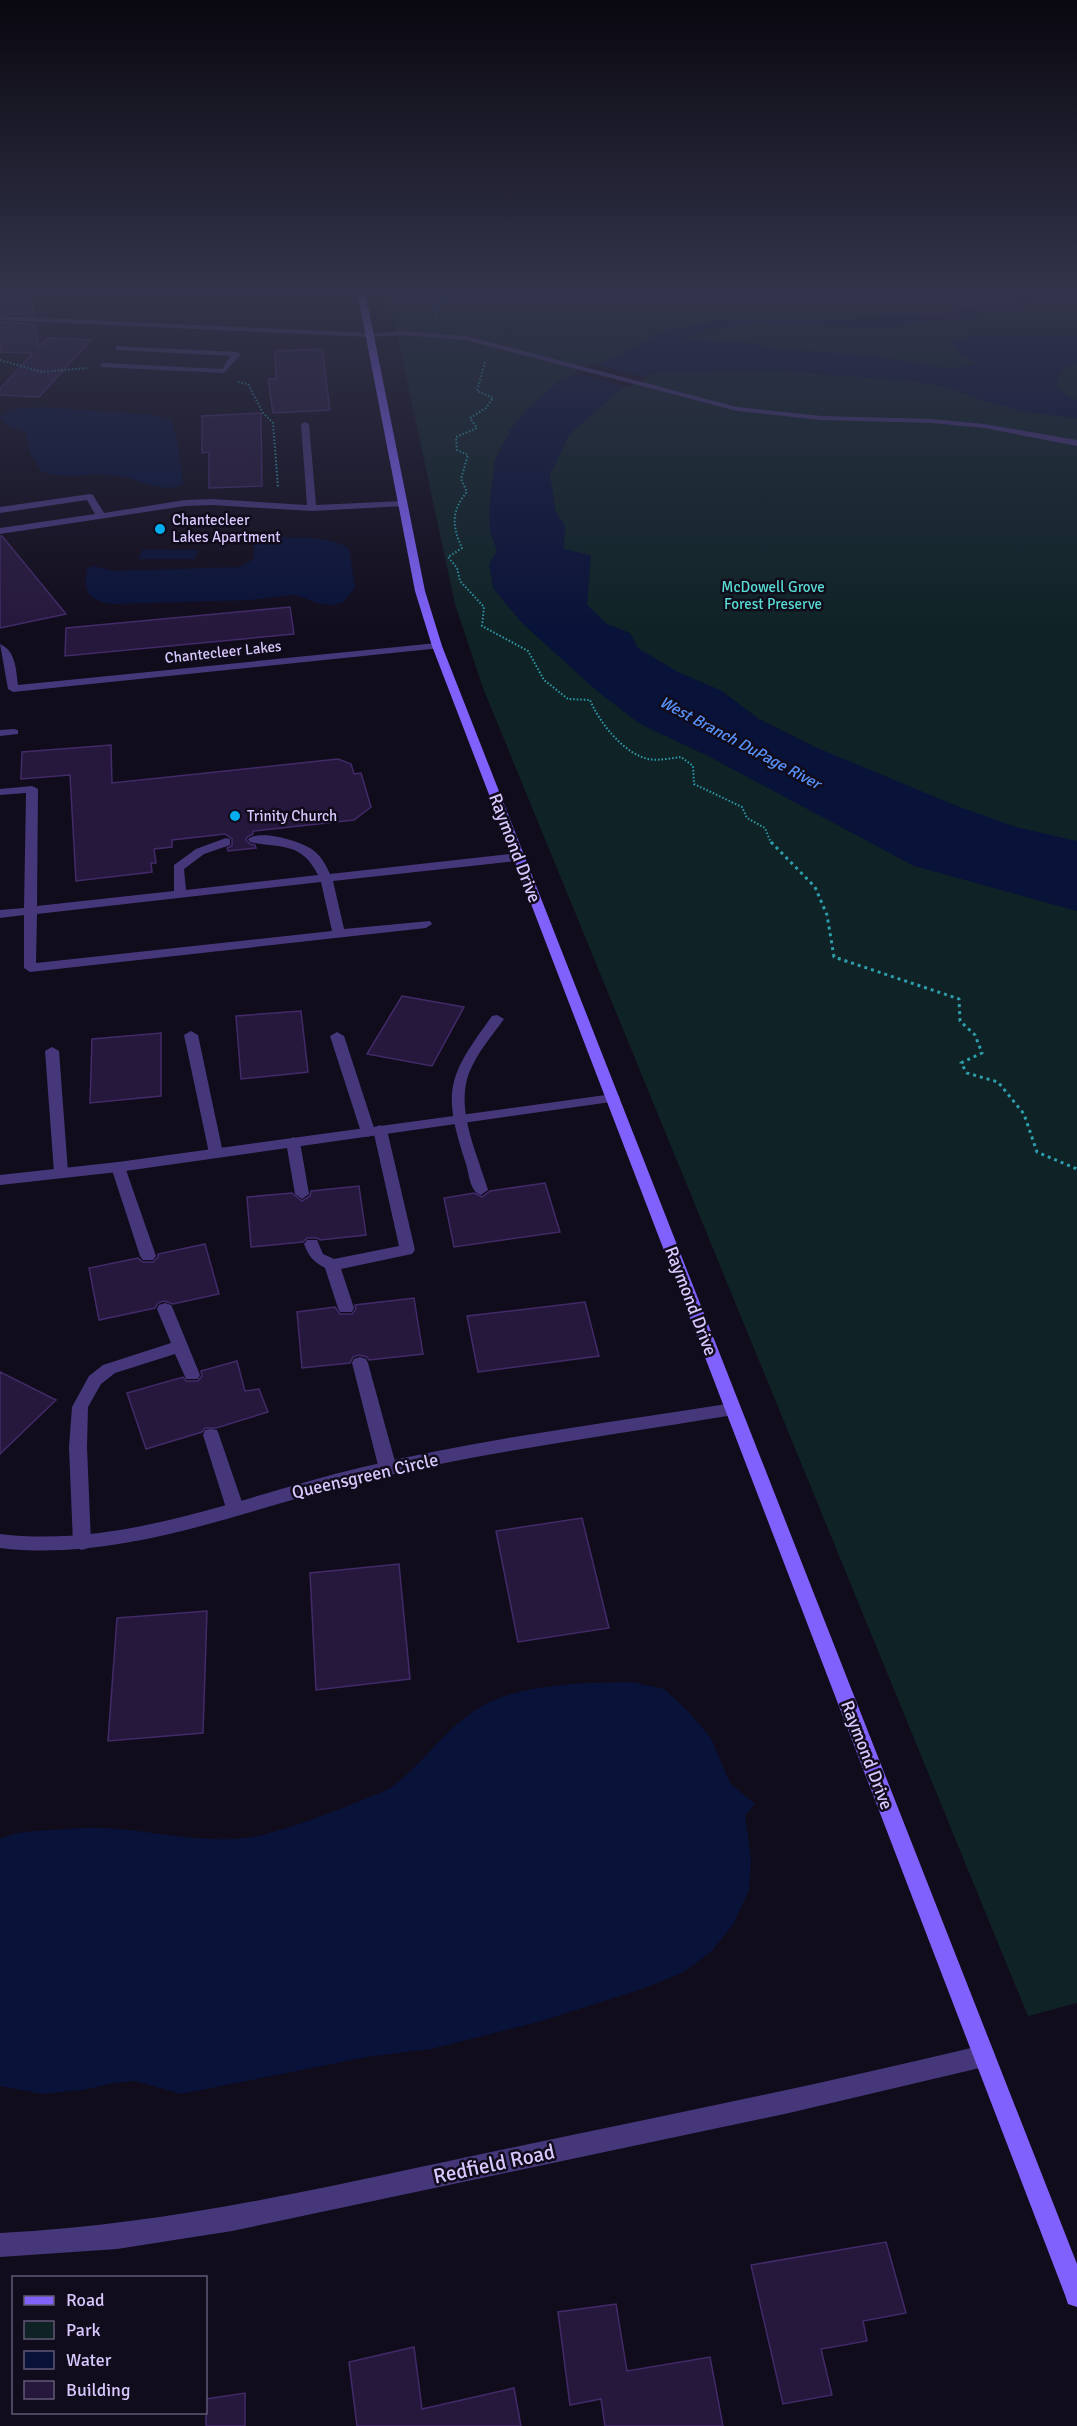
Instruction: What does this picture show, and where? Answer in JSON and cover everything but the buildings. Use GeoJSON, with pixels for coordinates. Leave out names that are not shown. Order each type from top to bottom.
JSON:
{"type":"FeatureCollection","features":[{"type":"Feature","properties":{"kind":"street","name":"Raymond Drive"},"geometry":{"type":"LineString","coordinates":[[383,404],[420,591],[437,646],[1077,2295]]}},
{"type":"Feature","properties":{"kind":"street"},"geometry":{"type":"LineString","coordinates":[[718,404],[771,414],[932,421],[984,426],[1077,443]]}},
{"type":"Feature","properties":{"kind":"street"},"geometry":{"type":"LineString","coordinates":[[305,424],[312,508]]}},
{"type":"Feature","properties":{"kind":"street"},"geometry":{"type":"LineString","coordinates":[[0,510],[90,496],[101,516]]}},
{"type":"Feature","properties":{"kind":"street"},"geometry":{"type":"LineString","coordinates":[[0,531],[185,503],[212,501],[312,508],[402,504]]}},
{"type":"Feature","properties":{"kind":"street","name":"Chantecleer Lakes"},"geometry":{"type":"LineString","coordinates":[[0,690],[437,646]]}},
{"type":"Feature","properties":{"kind":"street"},"geometry":{"type":"LineString","coordinates":[[0,647],[13,689]]}},
{"type":"Feature","properties":{"kind":"street"},"geometry":{"type":"LineString","coordinates":[[0,733],[14,732]]}},
{"type":"Feature","properties":{"kind":"street"},"geometry":{"type":"LineString","coordinates":[[0,792],[32,789],[30,968],[426,924]]}},
{"type":"Feature","properties":{"kind":"street"},"geometry":{"type":"LineString","coordinates":[[254,839],[280,839],[298,846],[317,860],[328,879],[339,934]]}},
{"type":"Feature","properties":{"kind":"street"},"geometry":{"type":"LineString","coordinates":[[180,895],[178,868],[190,856],[205,848],[226,842]]}},
{"type":"Feature","properties":{"kind":"street"},"geometry":{"type":"LineString","coordinates":[[0,914],[518,857]]}},
{"type":"Feature","properties":{"kind":"street"},"geometry":{"type":"LineString","coordinates":[[481,1190],[461,1119],[457,1090],[469,1060],[497,1019]]}},
{"type":"Feature","properties":{"kind":"street"},"geometry":{"type":"LineString","coordinates":[[191,1035],[216,1153]]}},
{"type":"Feature","properties":{"kind":"street"},"geometry":{"type":"LineString","coordinates":[[312,1244],[317,1257],[332,1265],[407,1250],[374,1131],[337,1036]]}},
{"type":"Feature","properties":{"kind":"street"},"geometry":{"type":"LineString","coordinates":[[52,1050],[61,1172]]}},
{"type":"Feature","properties":{"kind":"street"},"geometry":{"type":"LineString","coordinates":[[0,1180],[118,1167],[613,1098]]}},
{"type":"Feature","properties":{"kind":"street"},"geometry":{"type":"LineString","coordinates":[[293,1142],[302,1194]]}},
{"type":"Feature","properties":{"kind":"street"},"geometry":{"type":"LineString","coordinates":[[118,1167],[148,1256]]}},
{"type":"Feature","properties":{"kind":"street"},"geometry":{"type":"LineString","coordinates":[[332,1265],[346,1308]]}},
{"type":"Feature","properties":{"kind":"street"},"geometry":{"type":"LineString","coordinates":[[165,1309],[192,1375]]}},
{"type":"Feature","properties":{"kind":"street"},"geometry":{"type":"LineString","coordinates":[[82,1543],[78,1447],[80,1407],[95,1380],[110,1369],[180,1346]]}},
{"type":"Feature","properties":{"kind":"street"},"geometry":{"type":"LineString","coordinates":[[360,1363],[388,1469]]}},
{"type":"Feature","properties":{"kind":"street","name":"Queensgreen Circle"},"geometry":{"type":"LineString","coordinates":[[0,1541],[22,1545],[82,1543],[111,1539],[388,1469],[454,1455],[733,1409]]}},
{"type":"Feature","properties":{"kind":"street"},"geometry":{"type":"LineString","coordinates":[[211,1435],[235,1508]]}},
{"type":"Feature","properties":{"kind":"street","name":"Redfield Road"},"geometry":{"type":"LineString","coordinates":[[0,2245],[108,2240],[232,2219],[848,2089],[984,2056]]}},
{"type":"Feature","properties":{"kind":"path"},"geometry":{"type":"LineString","coordinates":[[258,404],[273,423],[278,486],[273,493]]}},
{"type":"Feature","properties":{"kind":"path"},"geometry":{"type":"LineString","coordinates":[[489,404],[470,418],[477,428],[456,437],[457,450],[468,455],[461,479],[467,492],[456,502],[452,519],[462,548],[448,557],[457,568],[460,580],[484,608],[482,626],[528,651],[544,680],[568,699],[590,700],[593,712],[632,752],[648,759],[681,757],[693,766],[694,784],[742,807],[747,818],[765,828],[772,845],[786,855],[815,887],[827,915],[834,957],[959,999],[960,1021],[975,1035],[982,1053],[961,1063],[967,1073],[998,1082],[1023,1114],[1037,1152],[1077,1169]]}},
{"type":"Feature","properties":{"kind":"green space","name":"McDowell Grove Forest Preserve"},"geometry":{"type":"Polygon","coordinates":[[[412,404],[1077,404],[1077,2003],[1028,2016],[483,688],[455,604],[412,404]]]}},
{"type":"Feature","properties":{"kind":"water","name":"West Branch DuPage River"},"geometry":{"type":"Polygon","coordinates":[[[532,404],[604,404],[569,435],[550,475],[556,512],[565,526],[564,549],[591,555],[587,605],[607,624],[630,633],[638,648],[678,672],[722,691],[759,719],[815,747],[957,806],[1016,827],[1077,841],[1077,911],[914,866],[708,756],[640,724],[597,691],[522,623],[493,588],[489,564],[497,551],[490,531],[489,511],[495,460],[511,429],[532,404]]]}},
{"type":"Feature","properties":{"kind":"water"},"geometry":{"type":"Polygon","coordinates":[[[996,404],[1077,404],[1077,418],[1024,412],[996,404]]]}},
{"type":"Feature","properties":{"kind":"water"},"geometry":{"type":"Polygon","coordinates":[[[41,407],[155,415],[171,419],[178,446],[183,484],[169,488],[120,476],[59,475],[41,471],[30,453],[26,433],[7,425],[0,419],[1,415],[13,409],[41,407]]]}},
{"type":"Feature","properties":{"kind":"water"},"geometry":{"type":"Polygon","coordinates":[[[257,538],[319,539],[349,548],[355,588],[343,602],[334,605],[319,604],[290,595],[250,600],[111,604],[96,600],[88,593],[87,569],[93,566],[114,571],[240,567],[254,559],[254,542],[257,538]]]}},
{"type":"Feature","properties":{"kind":"water"},"geometry":{"type":"Polygon","coordinates":[[[142,550],[198,550],[195,559],[139,559],[142,550]]]}},
{"type":"Feature","properties":{"kind":"water"},"geometry":{"type":"Polygon","coordinates":[[[632,1682],[664,1689],[686,1709],[711,1738],[730,1783],[755,1804],[745,1815],[751,1860],[749,1890],[734,1923],[712,1951],[682,1973],[642,1989],[538,2022],[431,2049],[367,2057],[181,2094],[135,2081],[42,2094],[0,2086],[0,1839],[26,1832],[91,1828],[123,1829],[205,1839],[246,1838],[266,1834],[325,1815],[389,1788],[406,1775],[455,1726],[482,1706],[497,1699],[546,1687],[632,1682]]]}},
{"type":"Feature","properties":{"kind":"place","name":"Chantecleer Lakes Apartment"},"geometry":{"type":"Point","coordinates":[160,529]}},
{"type":"Feature","properties":{"kind":"place","name":"Trinity Church"},"geometry":{"type":"Point","coordinates":[235,816]}}]}
